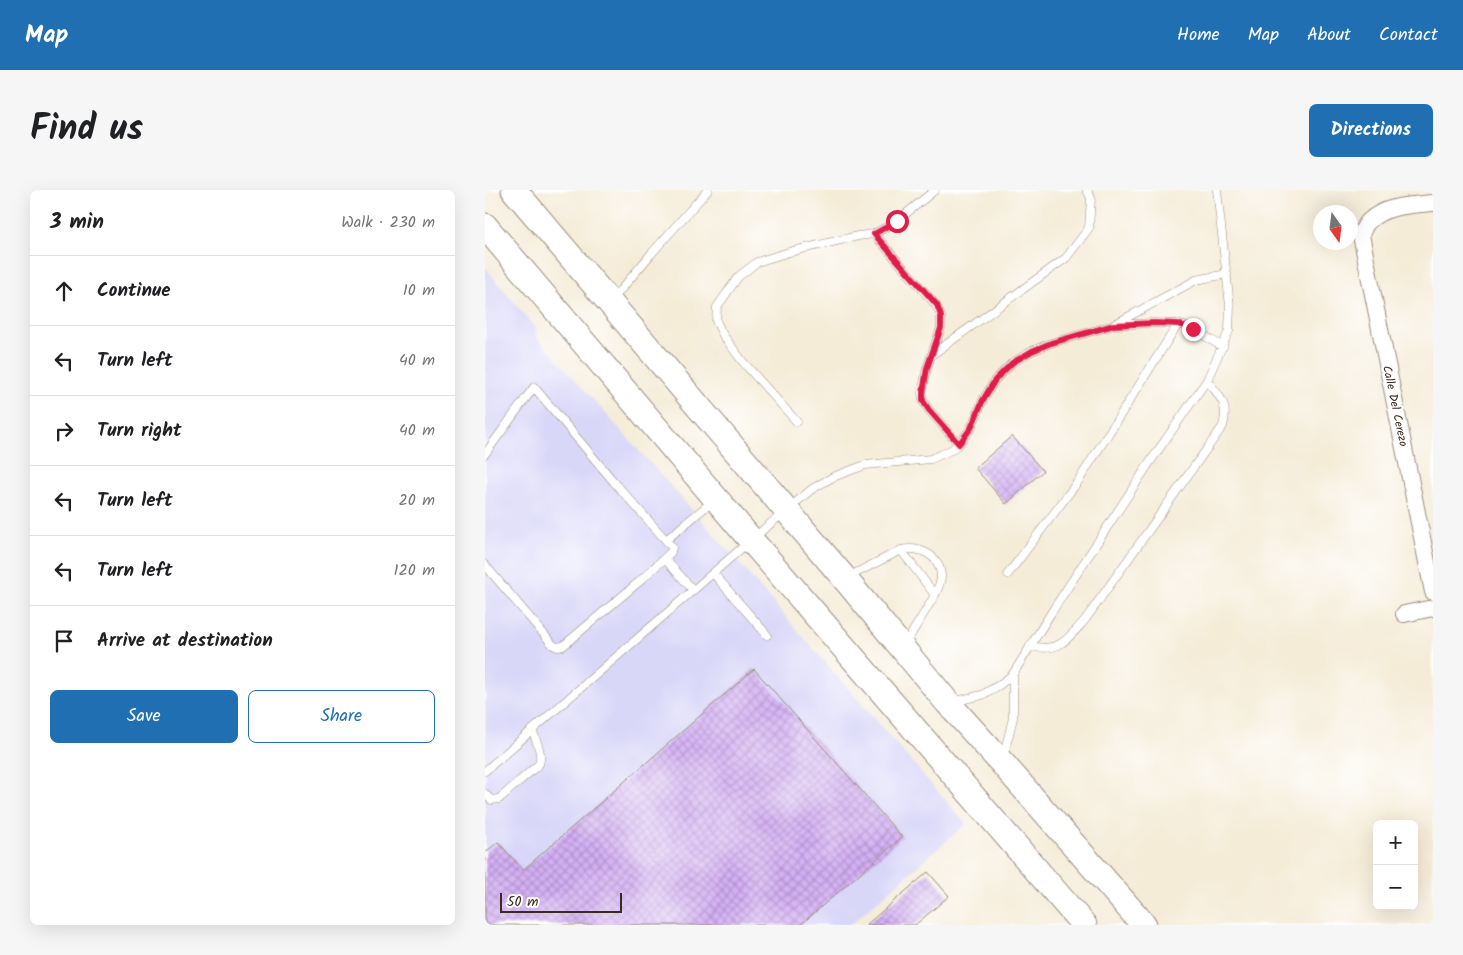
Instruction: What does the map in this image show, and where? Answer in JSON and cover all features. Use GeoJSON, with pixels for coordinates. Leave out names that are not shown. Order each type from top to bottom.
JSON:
{"type":"FeatureCollection","features":[{"type":"Feature","properties":{"kind":"main road"},"geometry":{"type":"LineString","coordinates":[[514,190],[903,647],[947,702],[1143,925]]}},
{"type":"Feature","properties":{"kind":"main road"},"geometry":{"type":"LineString","coordinates":[[485,226],[751,540],[1084,925]]}},
{"type":"Feature","properties":{"kind":"street","name":"Calle Del Cerezo"},"geometry":{"type":"LineString","coordinates":[[1433,204],[1406,205],[1381,212],[1368,222],[1361,235],[1433,592]]}},
{"type":"Feature","properties":{"kind":"street"},"geometry":{"type":"LineString","coordinates":[[1405,614],[1433,608]]}},
{"type":"Feature","properties":{"kind":"lane"},"geometry":{"type":"LineString","coordinates":[[610,302],[708,190]]}},
{"type":"Feature","properties":{"kind":"lane"},"geometry":{"type":"LineString","coordinates":[[797,422],[743,362],[723,335],[716,321],[717,307],[739,278],[757,262],[789,252],[874,234],[897,221],[935,190]]}},
{"type":"Feature","properties":{"kind":"lane"},"geometry":{"type":"LineString","coordinates":[[933,354],[1066,258],[1089,228],[1091,198],[1087,190]]}},
{"type":"Feature","properties":{"kind":"lane"},"geometry":{"type":"LineString","coordinates":[[947,702],[982,694],[1001,684],[1013,674],[1149,465],[1207,380],[1229,331],[1230,306],[1217,190]]}},
{"type":"Feature","properties":{"kind":"lane"},"geometry":{"type":"LineString","coordinates":[[874,234],[937,305],[941,316],[941,328],[927,368],[923,401],[959,444]]}},
{"type":"Feature","properties":{"kind":"lane"},"geometry":{"type":"LineString","coordinates":[[485,771],[812,489],[833,476],[865,465],[931,459],[951,450],[959,444],[971,428],[983,400],[995,380],[1012,363],[1032,351],[1051,343],[1114,325],[1196,280],[1227,274]]}},
{"type":"Feature","properties":{"kind":"lane"},"geometry":{"type":"LineString","coordinates":[[1114,325],[1178,324],[1193,329],[1223,347]]}},
{"type":"Feature","properties":{"kind":"lane"},"geometry":{"type":"LineString","coordinates":[[1008,574],[1079,480],[1178,324]]}},
{"type":"Feature","properties":{"kind":"lane"},"geometry":{"type":"LineString","coordinates":[[1030,646],[1049,648],[1057,646],[1068,639],[1085,620],[1223,426],[1226,415],[1224,402],[1207,380]]}},
{"type":"Feature","properties":{"kind":"lane"},"geometry":{"type":"LineString","coordinates":[[485,454],[534,387],[666,540],[672,550],[665,559],[563,646],[557,647],[553,645],[485,566]]}},
{"type":"Feature","properties":{"kind":"lane"},"geometry":{"type":"LineString","coordinates":[[666,540],[716,499]]}},
{"type":"Feature","properties":{"kind":"lane"},"geometry":{"type":"LineString","coordinates":[[901,550],[935,595]]}},
{"type":"Feature","properties":{"kind":"lane"},"geometry":{"type":"LineString","coordinates":[[845,579],[901,550],[924,550],[931,555],[938,564],[941,575],[940,583],[935,595],[903,647]]}},
{"type":"Feature","properties":{"kind":"lane"},"geometry":{"type":"LineString","coordinates":[[665,559],[693,590]]}},
{"type":"Feature","properties":{"kind":"lane"},"geometry":{"type":"LineString","coordinates":[[713,573],[767,635]]}},
{"type":"Feature","properties":{"kind":"lane"},"geometry":{"type":"LineString","coordinates":[[1002,763],[1013,718],[1013,674]]}},
{"type":"Feature","properties":{"kind":"lane"},"geometry":{"type":"LineString","coordinates":[[485,794],[491,800],[499,799],[539,764],[541,754],[532,730]]}},
{"type":"Feature","properties":{"kind":"shaded area"},"geometry":{"type":"Polygon","coordinates":[[[485,267],[536,329],[536,336],[697,515],[966,824],[850,925],[485,925],[485,267]]]}},
{"type":"Feature","properties":{"kind":"building"},"geometry":{"type":"Polygon","coordinates":[[[1012,436],[1043,471],[1006,504],[975,468],[1012,436]]]}},
{"type":"Feature","properties":{"kind":"building"},"geometry":{"type":"Polygon","coordinates":[[[754,669],[902,837],[800,925],[485,925],[485,853],[498,842],[523,870],[754,669]]]}},
{"type":"Feature","properties":{"kind":"building"},"geometry":{"type":"Polygon","coordinates":[[[928,872],[949,896],[915,925],[866,925],[928,872]]]}},
{"type":"Feature","properties":{"kind":"route"},"geometry":{"type":"LineString","coordinates":[[897,221],[874,234],[937,305],[941,316],[941,328],[927,368],[923,401],[959,444],[971,428],[983,400],[995,380],[1012,363],[1032,351],[1051,343],[1114,325],[1178,324],[1193,329]]}}]}
